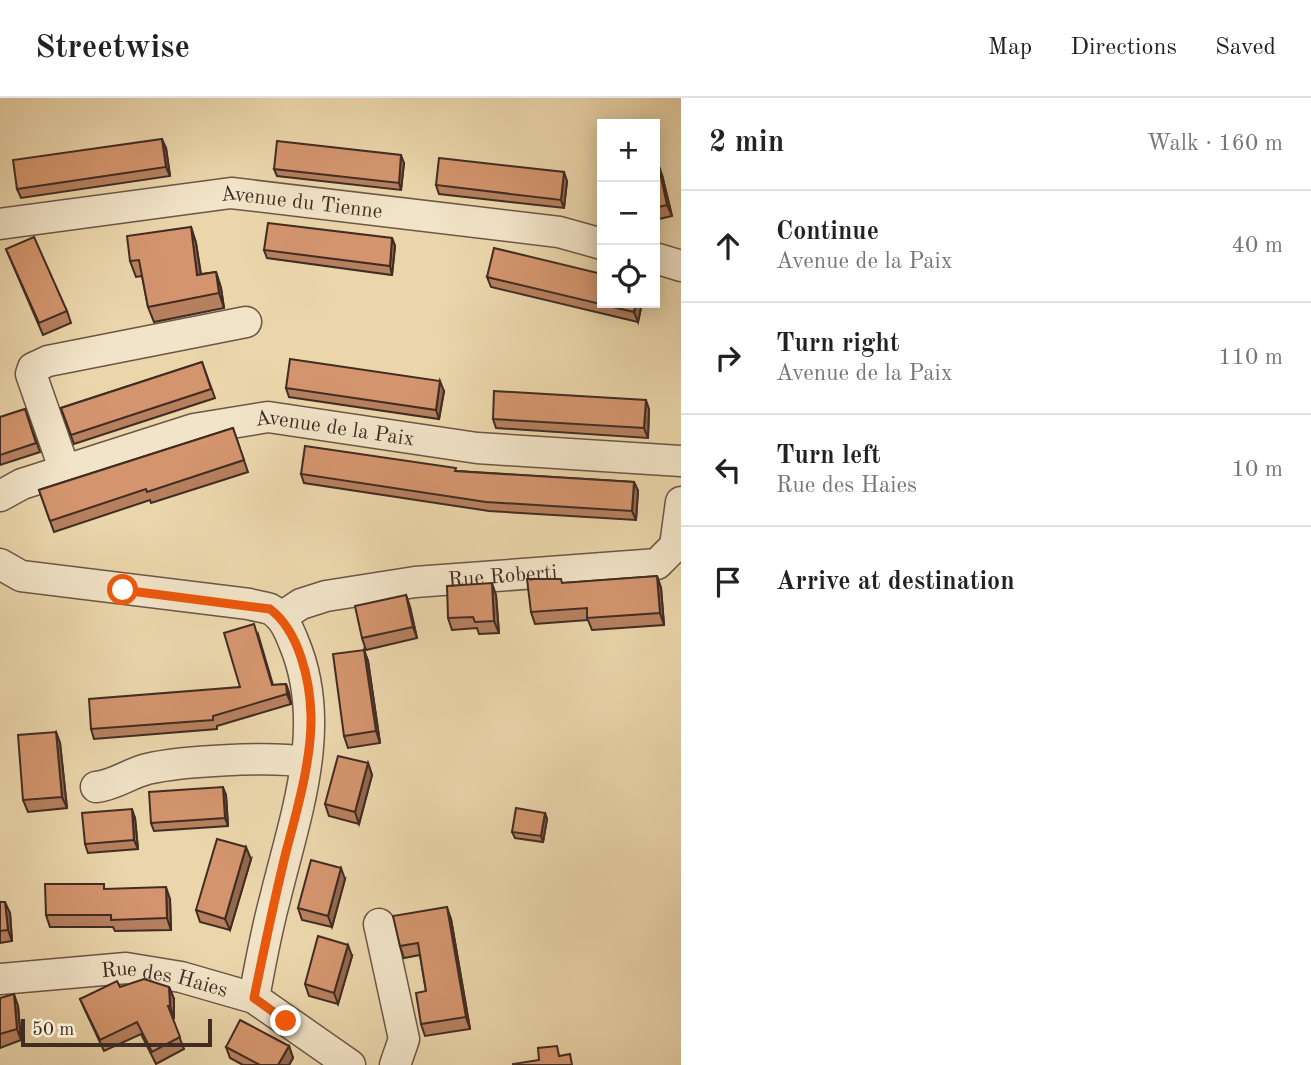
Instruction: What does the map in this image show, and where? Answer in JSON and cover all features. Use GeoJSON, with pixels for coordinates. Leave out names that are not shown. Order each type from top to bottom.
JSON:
{"type":"FeatureCollection","features":[{"type":"Feature","properties":{"kind":"street","name":"Avenue du Tienne"},"geometry":{"type":"LineString","coordinates":[[0,224],[230,193],[559,232],[597,243]]}},
{"type":"Feature","properties":{"kind":"street"},"geometry":{"type":"LineString","coordinates":[[660,260],[681,266]]}},
{"type":"Feature","properties":{"kind":"street"},"geometry":{"type":"LineString","coordinates":[[65,471],[31,374],[33,368],[48,361],[246,322]]}},
{"type":"Feature","properties":{"kind":"street","name":"Avenue de la Paix"},"geometry":{"type":"LineString","coordinates":[[0,496],[12,488],[194,429],[268,417],[477,449],[681,461]]}},
{"type":"Feature","properties":{"kind":"street","name":"Rue Roberti"},"geometry":{"type":"LineString","coordinates":[[281,617],[301,604],[326,596],[415,582],[657,564],[668,556],[675,546],[681,502]]}},
{"type":"Feature","properties":{"kind":"street"},"geometry":{"type":"LineString","coordinates":[[0,564],[21,576],[249,604],[270,609],[281,617],[299,654],[309,698],[310,726],[300,795],[263,944],[254,998]]}},
{"type":"Feature","properties":{"kind":"street"},"geometry":{"type":"LineString","coordinates":[[96,787],[109,786],[148,769],[275,760],[305,762]]}},
{"type":"Feature","properties":{"kind":"street"},"geometry":{"type":"LineString","coordinates":[[379,924],[404,1039],[395,1065]]}},
{"type":"Feature","properties":{"kind":"street","name":"Rue des Haies"},"geometry":{"type":"LineString","coordinates":[[0,979],[138,968],[254,998],[350,1065]]}},
{"type":"Feature","properties":{"kind":"building"},"geometry":{"type":"Polygon","coordinates":[[[162,139],[166,167],[17,189],[13,160],[162,139]]]}},
{"type":"Feature","properties":{"kind":"building"},"geometry":{"type":"Polygon","coordinates":[[[277,141],[401,155],[399,183],[274,169],[277,141]]]}},
{"type":"Feature","properties":{"kind":"building"},"geometry":{"type":"Polygon","coordinates":[[[439,158],[564,172],[561,200],[436,185],[439,158]]]}},
{"type":"Feature","properties":{"kind":"building"},"geometry":{"type":"Polygon","coordinates":[[[660,172],[667,205],[660,207],[660,172]]]}},
{"type":"Feature","properties":{"kind":"building"},"geometry":{"type":"Polygon","coordinates":[[[268,223],[392,238],[390,266],[264,250],[268,223]]]}},
{"type":"Feature","properties":{"kind":"building"},"geometry":{"type":"Polygon","coordinates":[[[191,227],[197,275],[216,272],[219,293],[148,307],[139,260],[130,261],[127,236],[191,227]]]}},
{"type":"Feature","properties":{"kind":"building"},"geometry":{"type":"Polygon","coordinates":[[[34,237],[67,311],[39,323],[6,249],[34,237]]]}},
{"type":"Feature","properties":{"kind":"building"},"geometry":{"type":"Polygon","coordinates":[[[494,248],[597,273],[597,303],[487,277],[494,248]]]}},
{"type":"Feature","properties":{"kind":"building"},"geometry":{"type":"Polygon","coordinates":[[[617,308],[635,308],[634,312],[617,308]]]}},
{"type":"Feature","properties":{"kind":"building"},"geometry":{"type":"Polygon","coordinates":[[[290,359],[440,381],[436,410],[286,388],[290,359]]]}},
{"type":"Feature","properties":{"kind":"building"},"geometry":{"type":"Polygon","coordinates":[[[202,362],[211,389],[71,435],[61,408],[202,362]]]}},
{"type":"Feature","properties":{"kind":"building"},"geometry":{"type":"Polygon","coordinates":[[[494,391],[646,400],[644,428],[493,419],[494,391]]]}},
{"type":"Feature","properties":{"kind":"building"},"geometry":{"type":"Polygon","coordinates":[[[25,409],[36,443],[0,455],[0,417],[25,409]]]}},
{"type":"Feature","properties":{"kind":"building"},"geometry":{"type":"Polygon","coordinates":[[[233,428],[244,460],[50,521],[39,490],[233,428]]]}},
{"type":"Feature","properties":{"kind":"building"},"geometry":{"type":"Polygon","coordinates":[[[305,446],[456,468],[455,471],[634,482],[632,511],[486,502],[301,474],[305,446]]]}},
{"type":"Feature","properties":{"kind":"building"},"geometry":{"type":"Polygon","coordinates":[[[657,576],[660,613],[587,618],[587,608],[531,612],[527,579],[561,579],[562,583],[657,576]]]}},
{"type":"Feature","properties":{"kind":"building"},"geometry":{"type":"Polygon","coordinates":[[[492,583],[494,621],[475,622],[473,617],[448,618],[447,586],[492,583]]]}},
{"type":"Feature","properties":{"kind":"building"},"geometry":{"type":"Polygon","coordinates":[[[406,595],[413,627],[362,638],[355,606],[406,595]]]}},
{"type":"Feature","properties":{"kind":"building"},"geometry":{"type":"Polygon","coordinates":[[[254,624],[272,685],[286,684],[287,694],[213,716],[213,720],[91,729],[89,699],[240,687],[224,633],[254,624]]]}},
{"type":"Feature","properties":{"kind":"building"},"geometry":{"type":"Polygon","coordinates":[[[364,650],[376,731],[344,736],[333,654],[364,650]]]}},
{"type":"Feature","properties":{"kind":"building"},"geometry":{"type":"Polygon","coordinates":[[[56,732],[62,797],[23,800],[18,735],[56,732]]]}},
{"type":"Feature","properties":{"kind":"building"},"geometry":{"type":"Polygon","coordinates":[[[338,756],[368,763],[355,812],[325,804],[338,756]]]}},
{"type":"Feature","properties":{"kind":"building"},"geometry":{"type":"Polygon","coordinates":[[[223,787],[225,818],[151,823],[149,792],[223,787]]]}},
{"type":"Feature","properties":{"kind":"building"},"geometry":{"type":"Polygon","coordinates":[[[516,808],[545,813],[541,836],[512,832],[516,808]]]}},
{"type":"Feature","properties":{"kind":"building"},"geometry":{"type":"Polygon","coordinates":[[[132,809],[134,840],[85,844],[82,813],[132,809]]]}},
{"type":"Feature","properties":{"kind":"building"},"geometry":{"type":"Polygon","coordinates":[[[217,839],[246,847],[225,919],[196,910],[217,839]]]}},
{"type":"Feature","properties":{"kind":"building"},"geometry":{"type":"Polygon","coordinates":[[[311,860],[341,868],[328,916],[298,908],[311,860]]]}},
{"type":"Feature","properties":{"kind":"building"},"geometry":{"type":"Polygon","coordinates":[[[45,884],[104,884],[104,889],[166,887],[167,918],[111,920],[111,915],[46,915],[45,884]]]}},
{"type":"Feature","properties":{"kind":"building"},"geometry":{"type":"Polygon","coordinates":[[[0,902],[5,902],[8,930],[0,931],[0,902]]]}},
{"type":"Feature","properties":{"kind":"building"},"geometry":{"type":"Polygon","coordinates":[[[447,907],[466,1017],[421,1024],[416,993],[426,991],[418,943],[400,946],[393,916],[447,907]]]}},
{"type":"Feature","properties":{"kind":"building"},"geometry":{"type":"Polygon","coordinates":[[[318,936],[348,945],[334,993],[305,984],[318,936]]]}},
{"type":"Feature","properties":{"kind":"building"},"geometry":{"type":"Polygon","coordinates":[[[144,979],[169,987],[168,1006],[180,1037],[152,1052],[137,1022],[100,1040],[80,999],[117,981],[120,987],[144,979]]]}},
{"type":"Feature","properties":{"kind":"building"},"geometry":{"type":"Polygon","coordinates":[[[14,994],[17,1029],[0,1034],[0,998],[14,994]]]}},
{"type":"Feature","properties":{"kind":"building"},"geometry":{"type":"Polygon","coordinates":[[[240,1020],[289,1046],[278,1065],[260,1065],[226,1047],[240,1020]]]}},
{"type":"Feature","properties":{"kind":"building"},"geometry":{"type":"Polygon","coordinates":[[[557,1046],[559,1056],[570,1054],[572,1065],[513,1065],[539,1060],[538,1048],[557,1046]]]}},
{"type":"Feature","properties":{"kind":"route"},"geometry":{"type":"LineString","coordinates":[[123,590],[249,604],[270,609],[281,617],[289,629],[299,654],[309,698],[310,735],[300,795],[263,944],[254,998],[286,1021]]}}]}
